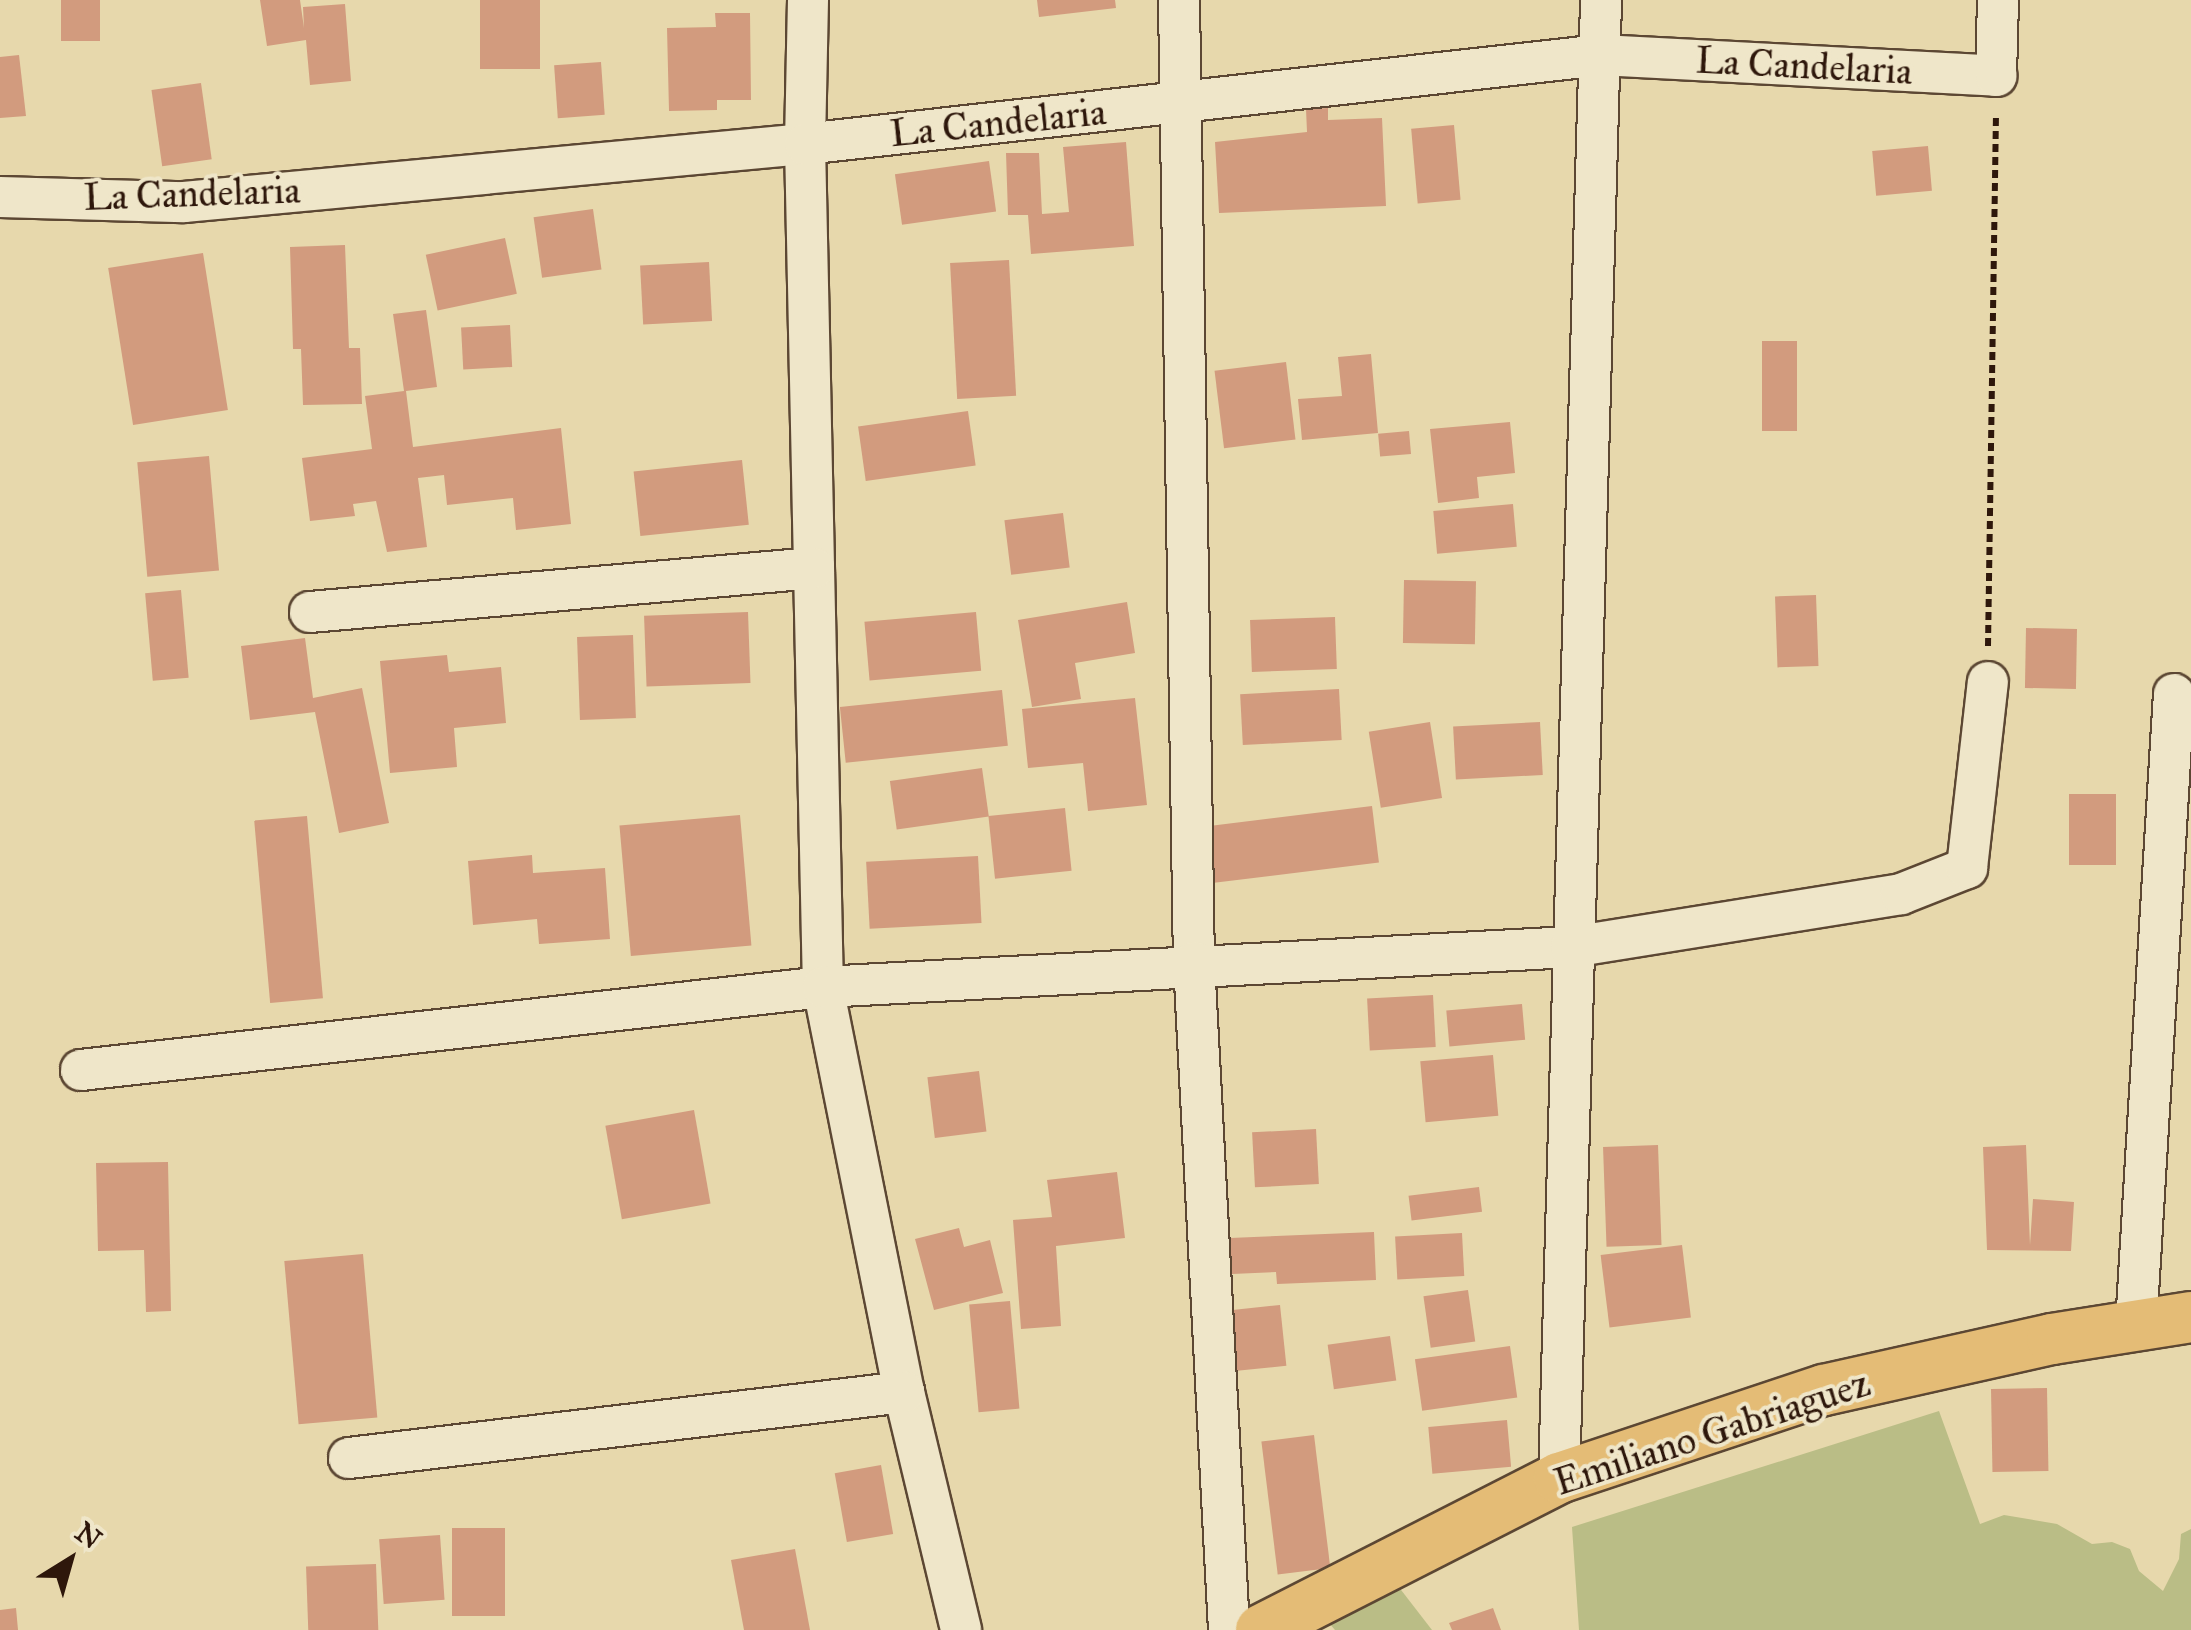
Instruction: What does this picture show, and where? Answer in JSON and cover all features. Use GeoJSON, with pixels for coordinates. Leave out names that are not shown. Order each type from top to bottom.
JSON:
{"type":"FeatureCollection","features":[{"type":"Feature","properties":{"kind":"main road","name":"Emiliano Gabriaguez"},"geometry":{"type":"LineString","coordinates":[[1261,1630],[1310,1618],[1560,1478],[1824,1390],[2191,1317]]}},
{"type":"Feature","properties":{"kind":"street"},"geometry":{"type":"LineString","coordinates":[[808,0],[805,144],[823,987],[904,1392],[961,1630]]}},
{"type":"Feature","properties":{"kind":"street"},"geometry":{"type":"LineString","coordinates":[[1179,0],[1194,962],[1229,1630]]}},
{"type":"Feature","properties":{"kind":"street"},"geometry":{"type":"LineString","coordinates":[[1560,1478],[1570,947],[1600,0]]}},
{"type":"Feature","properties":{"kind":"street"},"geometry":{"type":"LineString","coordinates":[[1996,76],[1998,0]]}},
{"type":"Feature","properties":{"kind":"street","name":"La Candelaria"},"geometry":{"type":"LineString","coordinates":[[0,197],[184,202],[805,144],[1601,55],[1996,76]]}},
{"type":"Feature","properties":{"kind":"street"},"geometry":{"type":"LineString","coordinates":[[310,612],[814,568]]}},
{"type":"Feature","properties":{"kind":"street"},"geometry":{"type":"LineString","coordinates":[[80,1070],[823,987],[1194,962],[1570,947],[1900,894],[1966,868],[1988,682]]}},
{"type":"Feature","properties":{"kind":"street"},"geometry":{"type":"LineString","coordinates":[[2136,1326],[2174,694]]}},
{"type":"Feature","properties":{"kind":"street"},"geometry":{"type":"LineString","coordinates":[[348,1458],[904,1392]]}},
{"type":"Feature","properties":{"kind":"path"},"geometry":{"type":"LineString","coordinates":[[1988,682],[1996,76]]}},
{"type":"Feature","properties":{"kind":"green space"},"geometry":{"type":"Polygon","coordinates":[[[1939,1411],[1980,1524],[2004,1515],[2057,1524],[2092,1544],[2112,1542],[2130,1549],[2139,1571],[2163,1591],[2179,1559],[2181,1534],[2191,1529],[2191,1630],[1579,1630],[1572,1527],[1939,1411]]]}},
{"type":"Feature","properties":{"kind":"green space"},"geometry":{"type":"Polygon","coordinates":[[[1398,1586],[1432,1630],[1335,1630],[1329,1623],[1398,1586]]]}},
{"type":"Feature","properties":{"kind":"building"},"geometry":{"type":"Polygon","coordinates":[[[61,0],[100,0],[100,41],[61,41],[61,0]]]}},
{"type":"Feature","properties":{"kind":"building"},"geometry":{"type":"Polygon","coordinates":[[[260,0],[300,0],[304,28],[303,7],[345,4],[351,81],[310,85],[306,40],[267,46],[260,0]]]}},
{"type":"Feature","properties":{"kind":"building"},"geometry":{"type":"Polygon","coordinates":[[[480,0],[540,0],[540,69],[480,69],[480,0]]]}},
{"type":"Feature","properties":{"kind":"building"},"geometry":{"type":"Polygon","coordinates":[[[1037,0],[1115,0],[1116,8],[1039,17],[1037,0]]]}},
{"type":"Feature","properties":{"kind":"building"},"geometry":{"type":"Polygon","coordinates":[[[715,13],[750,13],[751,100],[717,100],[717,110],[669,111],[667,28],[716,27],[715,13]]]}},
{"type":"Feature","properties":{"kind":"building"},"geometry":{"type":"Polygon","coordinates":[[[19,55],[26,116],[0,118],[0,57],[19,55]]]}},
{"type":"Feature","properties":{"kind":"building"},"geometry":{"type":"Polygon","coordinates":[[[601,62],[605,115],[558,118],[554,65],[601,62]]]}},
{"type":"Feature","properties":{"kind":"building"},"geometry":{"type":"Polygon","coordinates":[[[201,83],[212,159],[162,166],[151,90],[201,83]]]}},
{"type":"Feature","properties":{"kind":"building"},"geometry":{"type":"Polygon","coordinates":[[[1328,108],[1328,120],[1382,118],[1386,206],[1219,213],[1215,142],[1307,132],[1306,109],[1328,108]]]}},
{"type":"Feature","properties":{"kind":"building"},"geometry":{"type":"Polygon","coordinates":[[[1454,125],[1461,200],[1418,203],[1411,129],[1454,125]]]}},
{"type":"Feature","properties":{"kind":"building"},"geometry":{"type":"Polygon","coordinates":[[[1126,142],[1134,246],[1031,254],[1028,215],[1008,215],[1006,153],[1039,153],[1042,214],[1069,212],[1063,147],[1126,142]]]}},
{"type":"Feature","properties":{"kind":"building"},"geometry":{"type":"Polygon","coordinates":[[[1928,146],[1932,191],[1876,196],[1872,151],[1928,146]]]}},
{"type":"Feature","properties":{"kind":"building"},"geometry":{"type":"Polygon","coordinates":[[[989,161],[996,212],[902,225],[895,174],[989,161]]]}},
{"type":"Feature","properties":{"kind":"building"},"geometry":{"type":"Polygon","coordinates":[[[593,209],[601,269],[542,278],[534,217],[593,209]]]}},
{"type":"Feature","properties":{"kind":"building"},"geometry":{"type":"Polygon","coordinates":[[[505,238],[517,294],[438,311],[426,255],[505,238]]]}},
{"type":"Feature","properties":{"kind":"building"},"geometry":{"type":"Polygon","coordinates":[[[345,245],[349,348],[360,348],[362,404],[303,405],[301,349],[293,349],[290,247],[345,245]]]}},
{"type":"Feature","properties":{"kind":"building"},"geometry":{"type":"Polygon","coordinates":[[[203,253],[228,410],[133,425],[108,268],[203,253]]]}},
{"type":"Feature","properties":{"kind":"building"},"geometry":{"type":"Polygon","coordinates":[[[1009,260],[1016,396],[957,399],[950,263],[1009,260]]]}},
{"type":"Feature","properties":{"kind":"building"},"geometry":{"type":"Polygon","coordinates":[[[709,262],[712,321],[643,325],[640,266],[709,262]]]}},
{"type":"Feature","properties":{"kind":"building"},"geometry":{"type":"Polygon","coordinates":[[[426,310],[437,387],[406,391],[413,447],[561,428],[571,524],[516,530],[513,498],[447,505],[444,475],[418,478],[427,547],[387,552],[376,501],[353,504],[355,516],[310,521],[302,458],[372,449],[365,396],[404,391],[393,314],[426,310]]]}},
{"type":"Feature","properties":{"kind":"building"},"geometry":{"type":"Polygon","coordinates":[[[510,325],[512,367],[463,370],[461,328],[510,325]]]}},
{"type":"Feature","properties":{"kind":"building"},"geometry":{"type":"Polygon","coordinates":[[[1762,341],[1797,341],[1797,431],[1762,431],[1762,341]]]}},
{"type":"Feature","properties":{"kind":"building"},"geometry":{"type":"Polygon","coordinates":[[[1371,354],[1378,433],[1302,440],[1298,399],[1342,396],[1338,357],[1371,354]]]}},
{"type":"Feature","properties":{"kind":"building"},"geometry":{"type":"Polygon","coordinates":[[[1286,362],[1296,439],[1224,448],[1215,371],[1286,362]]]}},
{"type":"Feature","properties":{"kind":"building"},"geometry":{"type":"Polygon","coordinates":[[[968,411],[976,465],[866,481],[858,426],[968,411]]]}},
{"type":"Feature","properties":{"kind":"building"},"geometry":{"type":"Polygon","coordinates":[[[1510,422],[1515,473],[1477,477],[1479,498],[1438,503],[1430,429],[1510,422]]]}},
{"type":"Feature","properties":{"kind":"building"},"geometry":{"type":"Polygon","coordinates":[[[1409,431],[1411,454],[1380,457],[1378,434],[1409,431]]]}},
{"type":"Feature","properties":{"kind":"building"},"geometry":{"type":"Polygon","coordinates":[[[209,456],[219,571],[147,577],[137,462],[209,456]]]}},
{"type":"Feature","properties":{"kind":"building"},"geometry":{"type":"Polygon","coordinates":[[[742,460],[749,525],[640,536],[634,471],[742,460]]]}},
{"type":"Feature","properties":{"kind":"building"},"geometry":{"type":"Polygon","coordinates":[[[1513,504],[1517,547],[1437,554],[1433,511],[1513,504]]]}},
{"type":"Feature","properties":{"kind":"building"},"geometry":{"type":"Polygon","coordinates":[[[1063,513],[1070,568],[1011,575],[1004,520],[1063,513]]]}},
{"type":"Feature","properties":{"kind":"building"},"geometry":{"type":"Polygon","coordinates":[[[1404,580],[1476,581],[1475,644],[1403,643],[1404,580]]]}},
{"type":"Feature","properties":{"kind":"building"},"geometry":{"type":"Polygon","coordinates":[[[181,590],[189,678],[153,681],[145,593],[181,590]]]}},
{"type":"Feature","properties":{"kind":"building"},"geometry":{"type":"Polygon","coordinates":[[[1816,595],[1818,666],[1778,667],[1775,596],[1816,595]]]}},
{"type":"Feature","properties":{"kind":"building"},"geometry":{"type":"Polygon","coordinates":[[[1127,602],[1135,653],[1075,663],[1081,699],[1032,707],[1018,620],[1127,602]]]}},
{"type":"Feature","properties":{"kind":"building"},"geometry":{"type":"Polygon","coordinates":[[[748,612],[750,683],[647,687],[644,616],[748,612]]]}},
{"type":"Feature","properties":{"kind":"building"},"geometry":{"type":"Polygon","coordinates":[[[976,612],[981,671],[870,681],[864,622],[976,612]]]}},
{"type":"Feature","properties":{"kind":"building"},"geometry":{"type":"Polygon","coordinates":[[[1335,617],[1337,669],[1252,672],[1250,620],[1335,617]]]}},
{"type":"Feature","properties":{"kind":"building"},"geometry":{"type":"Polygon","coordinates":[[[2026,628],[2077,629],[2076,689],[2025,688],[2026,628]]]}},
{"type":"Feature","properties":{"kind":"building"},"geometry":{"type":"Polygon","coordinates":[[[633,635],[636,718],[580,720],[577,637],[633,635]]]}},
{"type":"Feature","properties":{"kind":"building"},"geometry":{"type":"Polygon","coordinates":[[[305,638],[313,698],[362,688],[389,823],[339,833],[315,712],[250,720],[241,646],[305,638]]]}},
{"type":"Feature","properties":{"kind":"building"},"geometry":{"type":"Polygon","coordinates":[[[447,655],[449,672],[501,667],[506,723],[454,728],[457,767],[390,773],[380,661],[447,655]]]}},
{"type":"Feature","properties":{"kind":"building"},"geometry":{"type":"Polygon","coordinates":[[[1339,689],[1342,740],[1243,745],[1240,694],[1339,689]]]}},
{"type":"Feature","properties":{"kind":"building"},"geometry":{"type":"Polygon","coordinates":[[[1002,690],[1008,746],[846,763],[840,707],[1002,690]]]}},
{"type":"Feature","properties":{"kind":"building"},"geometry":{"type":"Polygon","coordinates":[[[1135,698],[1147,805],[1088,811],[1083,763],[1028,768],[1022,709],[1135,698]]]}},
{"type":"Feature","properties":{"kind":"building"},"geometry":{"type":"Polygon","coordinates":[[[1430,722],[1442,798],[1381,808],[1369,732],[1430,722]]]}},
{"type":"Feature","properties":{"kind":"building"},"geometry":{"type":"Polygon","coordinates":[[[1540,722],[1543,775],[1456,779],[1453,727],[1540,722]]]}},
{"type":"Feature","properties":{"kind":"building"},"geometry":{"type":"Polygon","coordinates":[[[982,768],[989,817],[897,829],[890,781],[982,768]]]}},
{"type":"Feature","properties":{"kind":"building"},"geometry":{"type":"Polygon","coordinates":[[[2069,794],[2116,794],[2116,865],[2069,865],[2069,794]]]}},
{"type":"Feature","properties":{"kind":"building"},"geometry":{"type":"Polygon","coordinates":[[[1372,806],[1379,863],[1210,883],[1203,827],[1372,806]]]}},
{"type":"Feature","properties":{"kind":"building"},"geometry":{"type":"Polygon","coordinates":[[[1065,808],[1072,871],[995,879],[988,816],[1065,808]]]}},
{"type":"Feature","properties":{"kind":"building"},"geometry":{"type":"Polygon","coordinates":[[[740,815],[751,946],[631,956],[619,826],[740,815]]]}},
{"type":"Feature","properties":{"kind":"building"},"geometry":{"type":"Polygon","coordinates":[[[307,816],[323,998],[270,1003],[254,821],[307,816]]]}},
{"type":"Feature","properties":{"kind":"building"},"geometry":{"type":"Polygon","coordinates":[[[532,855],[533,873],[605,868],[610,939],[539,944],[537,919],[473,925],[468,861],[532,855]]]}},
{"type":"Feature","properties":{"kind":"building"},"geometry":{"type":"Polygon","coordinates":[[[978,856],[982,923],[870,929],[866,862],[978,856]]]}},
{"type":"Feature","properties":{"kind":"building"},"geometry":{"type":"Polygon","coordinates":[[[1433,995],[1436,1047],[1370,1050],[1367,998],[1433,995]]]}},
{"type":"Feature","properties":{"kind":"building"},"geometry":{"type":"Polygon","coordinates":[[[1522,1004],[1525,1040],[1449,1046],[1446,1011],[1522,1004]]]}},
{"type":"Feature","properties":{"kind":"building"},"geometry":{"type":"Polygon","coordinates":[[[1493,1055],[1498,1116],[1426,1122],[1420,1061],[1493,1055]]]}},
{"type":"Feature","properties":{"kind":"building"},"geometry":{"type":"Polygon","coordinates":[[[979,1071],[986,1132],[935,1138],[927,1077],[979,1071]]]}},
{"type":"Feature","properties":{"kind":"building"},"geometry":{"type":"Polygon","coordinates":[[[694,1110],[710,1204],[622,1219],[605,1126],[694,1110]]]}},
{"type":"Feature","properties":{"kind":"building"},"geometry":{"type":"Polygon","coordinates":[[[1316,1129],[1319,1184],[1255,1187],[1252,1132],[1316,1129]]]}},
{"type":"Feature","properties":{"kind":"building"},"geometry":{"type":"Polygon","coordinates":[[[1658,1145],[1661,1245],[1607,1247],[1603,1147],[1658,1145]]]}},
{"type":"Feature","properties":{"kind":"building"},"geometry":{"type":"Polygon","coordinates":[[[2026,1145],[2030,1245],[2033,1199],[2074,1202],[2071,1251],[1987,1250],[1983,1147],[2026,1145]]]}},
{"type":"Feature","properties":{"kind":"building"},"geometry":{"type":"Polygon","coordinates":[[[168,1162],[171,1311],[146,1312],[144,1250],[98,1251],[96,1163],[168,1162]]]}},
{"type":"Feature","properties":{"kind":"building"},"geometry":{"type":"Polygon","coordinates":[[[1117,1172],[1125,1238],[1056,1246],[1061,1326],[1021,1329],[1013,1220],[1052,1217],[1047,1180],[1117,1172]]]}},
{"type":"Feature","properties":{"kind":"building"},"geometry":{"type":"Polygon","coordinates":[[[1479,1187],[1482,1212],[1412,1220],[1409,1196],[1479,1187]]]}},
{"type":"Feature","properties":{"kind":"building"},"geometry":{"type":"Polygon","coordinates":[[[959,1228],[964,1247],[990,1240],[1003,1293],[934,1310],[915,1239],[959,1228]]]}},
{"type":"Feature","properties":{"kind":"building"},"geometry":{"type":"Polygon","coordinates":[[[1374,1232],[1376,1280],[1277,1284],[1276,1272],[1232,1274],[1230,1238],[1374,1232]]]}},
{"type":"Feature","properties":{"kind":"building"},"geometry":{"type":"Polygon","coordinates":[[[1462,1233],[1464,1276],[1397,1279],[1395,1237],[1462,1233]]]}},
{"type":"Feature","properties":{"kind":"building"},"geometry":{"type":"Polygon","coordinates":[[[1682,1245],[1691,1317],[1610,1327],[1601,1255],[1682,1245]]]}},
{"type":"Feature","properties":{"kind":"building"},"geometry":{"type":"Polygon","coordinates":[[[363,1254],[377,1417],[299,1424],[284,1261],[363,1254]]]}},
{"type":"Feature","properties":{"kind":"building"},"geometry":{"type":"Polygon","coordinates":[[[1468,1290],[1475,1341],[1431,1348],[1423,1296],[1468,1290]]]}},
{"type":"Feature","properties":{"kind":"building"},"geometry":{"type":"Polygon","coordinates":[[[1010,1301],[1019,1409],[979,1412],[969,1305],[1010,1301]]]}},
{"type":"Feature","properties":{"kind":"building"},"geometry":{"type":"Polygon","coordinates":[[[1280,1305],[1286,1366],[1230,1372],[1223,1311],[1280,1305]]]}},
{"type":"Feature","properties":{"kind":"building"},"geometry":{"type":"Polygon","coordinates":[[[1390,1336],[1396,1381],[1334,1389],[1328,1345],[1390,1336]]]}},
{"type":"Feature","properties":{"kind":"building"},"geometry":{"type":"Polygon","coordinates":[[[1510,1346],[1517,1397],[1422,1411],[1415,1359],[1510,1346]]]}},
{"type":"Feature","properties":{"kind":"building"},"geometry":{"type":"Polygon","coordinates":[[[2047,1388],[2048,1471],[1992,1472],[1991,1389],[2047,1388]]]}},
{"type":"Feature","properties":{"kind":"building"},"geometry":{"type":"Polygon","coordinates":[[[1507,1420],[1511,1467],[1432,1474],[1428,1427],[1507,1420]]]}},
{"type":"Feature","properties":{"kind":"building"},"geometry":{"type":"Polygon","coordinates":[[[1314,1435],[1330,1568],[1278,1574],[1261,1441],[1314,1435]]]}},
{"type":"Feature","properties":{"kind":"building"},"geometry":{"type":"Polygon","coordinates":[[[881,1465],[893,1534],[847,1542],[835,1473],[881,1465]]]}},
{"type":"Feature","properties":{"kind":"building"},"geometry":{"type":"Polygon","coordinates":[[[452,1528],[505,1528],[505,1616],[452,1616],[452,1528]]]}},
{"type":"Feature","properties":{"kind":"building"},"geometry":{"type":"Polygon","coordinates":[[[440,1535],[445,1600],[384,1604],[379,1539],[440,1535]]]}},
{"type":"Feature","properties":{"kind":"building"},"geometry":{"type":"Polygon","coordinates":[[[795,1549],[810,1630],[744,1630],[731,1560],[795,1549]]]}},
{"type":"Feature","properties":{"kind":"building"},"geometry":{"type":"Polygon","coordinates":[[[376,1564],[378,1630],[308,1630],[306,1566],[376,1564]]]}},
{"type":"Feature","properties":{"kind":"building"},"geometry":{"type":"Polygon","coordinates":[[[16,1608],[18,1630],[0,1630],[0,1610],[16,1608]]]}},
{"type":"Feature","properties":{"kind":"building"},"geometry":{"type":"Polygon","coordinates":[[[1493,1608],[1501,1630],[1452,1630],[1449,1623],[1493,1608]]]}}]}
